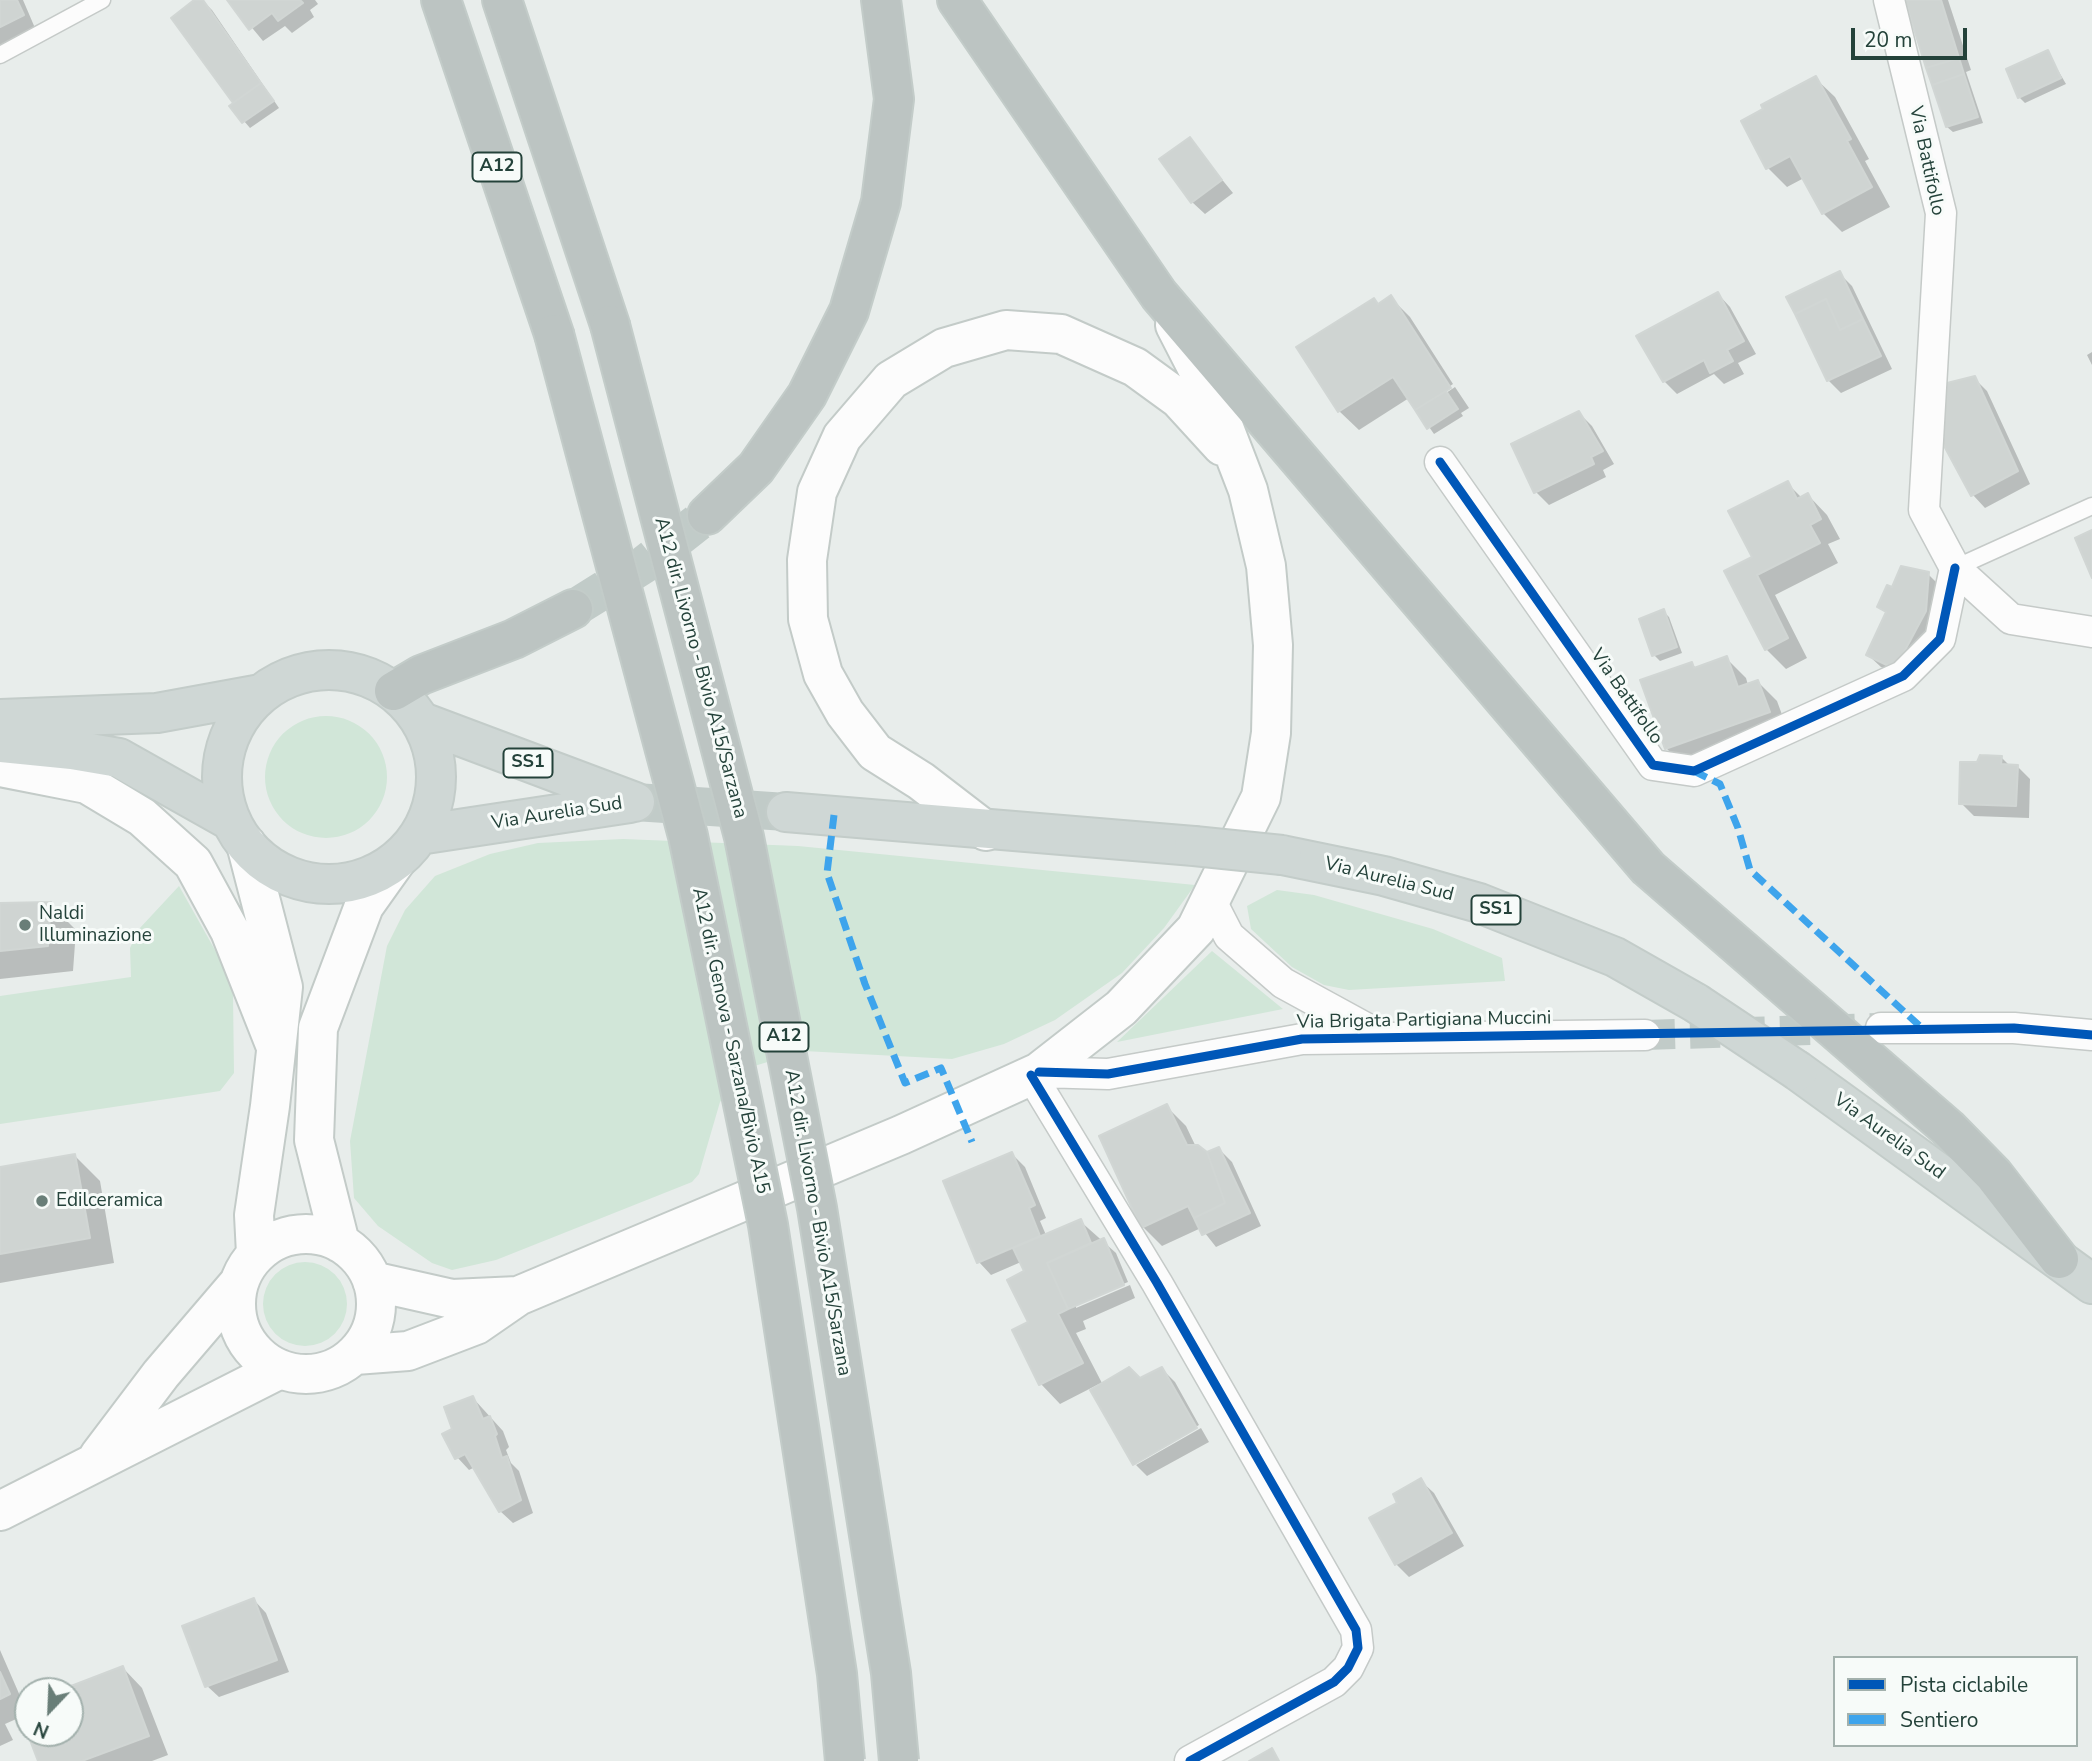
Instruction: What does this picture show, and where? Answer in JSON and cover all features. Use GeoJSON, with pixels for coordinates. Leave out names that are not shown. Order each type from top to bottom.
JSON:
{"type":"FeatureCollection","features":[{"type":"Feature","properties":{"kind":"highway","name":"A12"},"geometry":{"type":"LineString","coordinates":[[441,0],[554,334]]}},
{"type":"Feature","properties":{"kind":"highway","name":"A12 dir. Livorno - Bivio A15/Sarzana"},"geometry":{"type":"LineString","coordinates":[[502,0],[610,325],[747,851],[817,1208],[891,1673],[899,1761]]}},
{"type":"Feature","properties":{"kind":"highway"},"geometry":{"type":"LineString","coordinates":[[707,515],[756,468],[807,395],[849,311],[881,202],[894,99],[881,0]]}},
{"type":"Feature","properties":{"kind":"highway"},"geometry":{"type":"LineString","coordinates":[[957,0],[1159,295],[1648,868],[1948,1128],[1994,1175],[2059,1259]]}},
{"type":"Feature","properties":{"kind":"highway","name":"A12 dir. Genova - Sarzana/Bivio A15"},"geometry":{"type":"LineString","coordinates":[[554,334],[688,836],[768,1226],[836,1674],[845,1761]]}},
{"type":"Feature","properties":{"kind":"highway"},"geometry":{"type":"LineString","coordinates":[[394,691],[421,675],[514,639],[573,609]]}},
{"type":"Feature","properties":{"kind":"main road"},"geometry":{"type":"LineString","coordinates":[[355,1355],[408,1350],[477,1325],[517,1296],[888,1140],[1035,1073],[1121,1008],[1196,929],[1261,797],[1271,733],[1273,645],[1266,566],[1248,490],[1213,399],[1159,295]]}},
{"type":"Feature","properties":{"kind":"main road"},"geometry":{"type":"LineString","coordinates":[[986,831],[921,781],[875,752],[845,713],[823,674],[808,619],[807,561],[817,492],[842,438],[891,380],[944,348],[1006,330],[1061,334],[1135,367],[1179,399],[1236,460]]}},
{"type":"Feature","properties":{"kind":"main road"},"geometry":{"type":"LineString","coordinates":[[94,1463],[170,1363],[247,1269],[275,1241],[297,1234],[319,1235],[341,1243],[354,1253],[372,1281],[376,1300],[375,1321],[367,1339],[355,1355],[338,1367],[320,1373],[300,1374],[280,1370],[262,1359],[248,1344],[239,1325],[235,1305],[247,1269],[283,987],[239,833],[222,787],[225,752],[238,720],[261,694],[285,679],[313,671],[341,670],[369,677],[394,691],[422,722],[437,774],[433,806],[408,848],[364,906],[318,1028],[314,1140],[341,1243]]}},
{"type":"Feature","properties":{"kind":"main road"},"geometry":{"type":"LineString","coordinates":[[0,719],[157,713],[261,694]]}},
{"type":"Feature","properties":{"kind":"main road","name":"Via Aurelia Sud"},"geometry":{"type":"LineString","coordinates":[[408,848],[635,802],[422,722]]}},
{"type":"Feature","properties":{"kind":"main road"},"geometry":{"type":"LineString","coordinates":[[0,743],[119,758],[239,833],[270,867],[297,879],[331,884],[366,878],[408,848]]}},
{"type":"Feature","properties":{"kind":"main road"},"geometry":{"type":"LineString","coordinates":[[0,767],[87,784],[142,817],[193,863],[230,931],[276,1048]]}},
{"type":"Feature","properties":{"kind":"main road","name":"Via Aurelia Sud"},"geometry":{"type":"LineString","coordinates":[[786,812],[1282,855],[1384,876],[1479,902],[1615,957],[1696,1003],[1798,1071],[2092,1284]]}},
{"type":"Feature","properties":{"kind":"main road"},"geometry":{"type":"LineString","coordinates":[[372,1281],[452,1299],[517,1296]]}},
{"type":"Feature","properties":{"kind":"main road"},"geometry":{"type":"LineString","coordinates":[[0,1511],[280,1370]]}},
{"type":"Feature","properties":{"kind":"street","name":"Via Battifollo"},"geometry":{"type":"LineString","coordinates":[[1889,0],[1941,213],[1924,510],[1955,568],[2011,620],[2092,632]]}},
{"type":"Feature","properties":{"kind":"street","name":"Via Battifollo"},"geometry":{"type":"LineString","coordinates":[[1440,463],[1653,765],[1694,771],[1903,676],[1940,639],[1955,568]]}},
{"type":"Feature","properties":{"kind":"street","name":"Via Brigata Partigiana Muccini"},"geometry":{"type":"LineString","coordinates":[[1212,901],[1229,936],[1283,983],[1383,1038]]}},
{"type":"Feature","properties":{"kind":"street"},"geometry":{"type":"LineString","coordinates":[[1881,1028],[2014,1028],[2092,1035]]}},
{"type":"Feature","properties":{"kind":"street","name":"Via Brigata Partigiana Muccini"},"geometry":{"type":"LineString","coordinates":[[1035,1073],[1108,1074],[1302,1039],[1645,1035]]}},
{"type":"Feature","properties":{"kind":"street"},"geometry":{"type":"LineString","coordinates":[[1035,1073],[1356,1630],[1358,1648],[1348,1668],[1334,1682],[1190,1761]]}},
{"type":"Feature","properties":{"kind":"lane"},"geometry":{"type":"LineString","coordinates":[[0,55],[102,0]]}},
{"type":"Feature","properties":{"kind":"lane"},"geometry":{"type":"LineString","coordinates":[[1955,568],[2092,506]]}},
{"type":"Feature","properties":{"kind":"green space"},"geometry":{"type":"Polygon","coordinates":[[[326,716],[349,721],[369,734],[382,754],[387,777],[382,800],[369,820],[349,833],[326,838],[303,833],[283,820],[270,800],[265,777],[270,754],[283,734],[303,721],[326,716]]]}},
{"type":"Feature","properties":{"kind":"green space"},"geometry":{"type":"Polygon","coordinates":[[[623,839],[798,846],[1195,885],[1164,928],[1122,973],[1055,1020],[1004,1044],[952,1059],[804,1051],[751,1067],[720,1102],[699,1174],[692,1182],[496,1260],[452,1270],[432,1263],[378,1226],[354,1198],[350,1141],[387,946],[405,910],[435,876],[490,854],[538,843],[623,839]]]}},
{"type":"Feature","properties":{"kind":"green space"},"geometry":{"type":"Polygon","coordinates":[[[179,886],[224,966],[233,995],[234,1073],[220,1091],[0,1124],[0,996],[131,977],[130,948],[139,929],[179,886]]]}},
{"type":"Feature","properties":{"kind":"green space"},"geometry":{"type":"Polygon","coordinates":[[[1277,890],[1314,895],[1433,929],[1502,958],[1505,981],[1349,990],[1324,985],[1292,967],[1251,929],[1247,906],[1277,890]]]}},
{"type":"Feature","properties":{"kind":"green space"},"geometry":{"type":"Polygon","coordinates":[[[1212,951],[1283,1009],[1117,1042],[1212,951]]]}},
{"type":"Feature","properties":{"kind":"green space"},"geometry":{"type":"Polygon","coordinates":[[[305,1262],[328,1269],[340,1281],[347,1304],[340,1327],[328,1339],[305,1346],[282,1339],[270,1327],[263,1304],[270,1281],[282,1269],[305,1262]]]}},
{"type":"Feature","properties":{"kind":"building"},"geometry":{"type":"Polygon","coordinates":[[[0,0],[17,0],[24,15],[0,27],[0,0]]]}},
{"type":"Feature","properties":{"kind":"building"},"geometry":{"type":"Polygon","coordinates":[[[194,0],[203,0],[261,83],[233,103],[171,18],[194,0]]]}},
{"type":"Feature","properties":{"kind":"building"},"geometry":{"type":"Polygon","coordinates":[[[227,0],[300,0],[303,3],[278,21],[272,13],[249,30],[227,0]]]}},
{"type":"Feature","properties":{"kind":"building"},"geometry":{"type":"Polygon","coordinates":[[[1905,0],[1941,0],[1959,58],[1926,68],[1905,0]]]}},
{"type":"Feature","properties":{"kind":"building"},"geometry":{"type":"Polygon","coordinates":[[[2048,50],[2061,78],[2018,98],[2006,69],[2048,50]]]}},
{"type":"Feature","properties":{"kind":"building"},"geometry":{"type":"Polygon","coordinates":[[[1959,58],[1964,74],[1932,85],[1926,68],[1959,58]]]}},
{"type":"Feature","properties":{"kind":"building"},"geometry":{"type":"Polygon","coordinates":[[[1964,74],[1978,117],[1946,127],[1932,85],[1964,74]]]}},
{"type":"Feature","properties":{"kind":"building"},"geometry":{"type":"Polygon","coordinates":[[[1816,76],[1851,139],[1847,141],[1872,187],[1822,214],[1790,156],[1766,169],[1741,121],[1763,109],[1761,105],[1816,76]]]}},
{"type":"Feature","properties":{"kind":"building"},"geometry":{"type":"Polygon","coordinates":[[[261,83],[274,101],[242,123],[229,106],[261,83]]]}},
{"type":"Feature","properties":{"kind":"building"},"geometry":{"type":"Polygon","coordinates":[[[1190,137],[1222,180],[1191,203],[1159,159],[1190,137]]]}},
{"type":"Feature","properties":{"kind":"building"},"geometry":{"type":"Polygon","coordinates":[[[1840,271],[1863,319],[1840,330],[1826,299],[1795,314],[1786,297],[1840,271]]]}},
{"type":"Feature","properties":{"kind":"building"},"geometry":{"type":"Polygon","coordinates":[[[1718,292],[1744,341],[1727,350],[1733,361],[1710,373],[1704,360],[1663,382],[1636,336],[1718,292]]]}},
{"type":"Feature","properties":{"kind":"building"},"geometry":{"type":"Polygon","coordinates":[[[1391,295],[1451,388],[1415,410],[1393,377],[1338,412],[1296,347],[1374,298],[1378,304],[1391,295]]]}},
{"type":"Feature","properties":{"kind":"building"},"geometry":{"type":"Polygon","coordinates":[[[1826,299],[1840,330],[1863,319],[1881,356],[1827,381],[1795,314],[1826,299]]]}},
{"type":"Feature","properties":{"kind":"building"},"geometry":{"type":"Polygon","coordinates":[[[1975,376],[2018,471],[1971,496],[1943,444],[1947,383],[1975,376]]]}},
{"type":"Feature","properties":{"kind":"building"},"geometry":{"type":"Polygon","coordinates":[[[1446,391],[1458,409],[1427,429],[1415,410],[1446,391]]]}},
{"type":"Feature","properties":{"kind":"building"},"geometry":{"type":"Polygon","coordinates":[[[1579,411],[1603,451],[1591,457],[1594,464],[1534,493],[1511,444],[1579,411]]]}},
{"type":"Feature","properties":{"kind":"building"},"geometry":{"type":"Polygon","coordinates":[[[1788,481],[1797,499],[1808,493],[1821,519],[1810,525],[1820,543],[1757,575],[1788,638],[1765,650],[1724,571],[1752,557],[1728,511],[1788,481]]]}},
{"type":"Feature","properties":{"kind":"building"},"geometry":{"type":"Polygon","coordinates":[[[2092,530],[2092,578],[2075,538],[2092,530]]]}},
{"type":"Feature","properties":{"kind":"building"},"geometry":{"type":"Polygon","coordinates":[[[1901,566],[1929,572],[1926,611],[1895,669],[1866,655],[1886,612],[1877,607],[1887,585],[1892,587],[1901,566]]]}},
{"type":"Feature","properties":{"kind":"building"},"geometry":{"type":"Polygon","coordinates":[[[1664,609],[1677,647],[1652,656],[1639,619],[1664,609]]]}},
{"type":"Feature","properties":{"kind":"building"},"geometry":{"type":"Polygon","coordinates":[[[1727,656],[1738,687],[1758,680],[1770,712],[1665,749],[1640,680],[1692,662],[1694,668],[1727,656]]]}},
{"type":"Feature","properties":{"kind":"building"},"geometry":{"type":"Polygon","coordinates":[[[1980,755],[2002,756],[2001,764],[2018,765],[2016,806],[1959,804],[1960,762],[1977,762],[1980,755]]]}},
{"type":"Feature","properties":{"kind":"building","name":"Naldi Illuminazione"},"geometry":{"type":"Polygon","coordinates":[[[51,902],[48,946],[0,951],[0,903],[51,902]]]}},
{"type":"Feature","properties":{"kind":"building"},"geometry":{"type":"Polygon","coordinates":[[[1167,1104],[1187,1145],[1198,1145],[1207,1152],[1225,1203],[1194,1218],[1188,1206],[1141,1228],[1099,1136],[1167,1104]]]}},
{"type":"Feature","properties":{"kind":"building"},"geometry":{"type":"Polygon","coordinates":[[[1219,1147],[1250,1213],[1202,1235],[1194,1218],[1225,1203],[1207,1152],[1219,1147]]]}},
{"type":"Feature","properties":{"kind":"building"},"geometry":{"type":"Polygon","coordinates":[[[1012,1152],[1035,1205],[1029,1208],[1040,1236],[977,1263],[943,1181],[1012,1152]]]}},
{"type":"Feature","properties":{"kind":"building","name":"Edilceramica"},"geometry":{"type":"Polygon","coordinates":[[[75,1154],[90,1238],[0,1254],[0,1167],[75,1154]]]}},
{"type":"Feature","properties":{"kind":"building"},"geometry":{"type":"Polygon","coordinates":[[[1081,1219],[1091,1243],[1047,1263],[1068,1309],[1058,1314],[1083,1363],[1039,1385],[1012,1330],[1028,1322],[1007,1280],[1024,1271],[1013,1248],[1081,1219]]]}},
{"type":"Feature","properties":{"kind":"building"},"geometry":{"type":"Polygon","coordinates":[[[1104,1238],[1124,1285],[1068,1309],[1047,1263],[1104,1238]]]}},
{"type":"Feature","properties":{"kind":"building"},"geometry":{"type":"Polygon","coordinates":[[[1129,1367],[1140,1378],[1162,1367],[1197,1428],[1133,1465],[1090,1390],[1129,1367]]]}},
{"type":"Feature","properties":{"kind":"building"},"geometry":{"type":"Polygon","coordinates":[[[473,1396],[483,1419],[490,1416],[502,1458],[507,1456],[521,1500],[499,1512],[465,1454],[455,1459],[442,1434],[452,1429],[444,1407],[473,1396]]]}},
{"type":"Feature","properties":{"kind":"building"},"geometry":{"type":"Polygon","coordinates":[[[1421,1478],[1452,1533],[1395,1565],[1369,1518],[1397,1503],[1393,1494],[1421,1478]]]}},
{"type":"Feature","properties":{"kind":"building"},"geometry":{"type":"Polygon","coordinates":[[[254,1598],[277,1660],[205,1687],[182,1626],[254,1598]]]}},
{"type":"Feature","properties":{"kind":"building"},"geometry":{"type":"Polygon","coordinates":[[[123,1666],[149,1736],[82,1761],[38,1761],[33,1747],[84,1747],[84,1681],[123,1666]]]}},
{"type":"Feature","properties":{"kind":"building"},"geometry":{"type":"Polygon","coordinates":[[[0,1672],[10,1694],[0,1699],[0,1672]]]}},
{"type":"Feature","properties":{"kind":"building"},"geometry":{"type":"Polygon","coordinates":[[[1272,1748],[1279,1761],[1249,1761],[1272,1748]]]}},
{"type":"Feature","properties":{"kind":"tunnel"},"geometry":{"type":"LineString","coordinates":[[573,609],[645,564],[707,515]]}},
{"type":"Feature","properties":{"kind":"tunnel"},"geometry":{"type":"LineString","coordinates":[[635,802],[786,812]]}},
{"type":"Feature","properties":{"kind":"tunnel"},"geometry":{"type":"LineString","coordinates":[[1645,1035],[1881,1028]]}},
{"type":"Feature","properties":{"kind":"marked path"},"geometry":{"type":"LineString","coordinates":[[1694,771],[1720,784],[1738,828],[1750,870],[1923,1029]]}},
{"type":"Feature","properties":{"kind":"marked path"},"geometry":{"type":"LineString","coordinates":[[834,815],[827,873],[865,984],[905,1083],[941,1068],[972,1142]]}},
{"type":"Feature","properties":{"kind":"cycle path"},"geometry":{"type":"LineString","coordinates":[[1440,462],[1653,765],[1694,771],[1903,676],[1940,639],[1955,568]]}},
{"type":"Feature","properties":{"kind":"cycle path"},"geometry":{"type":"LineString","coordinates":[[1039,1072],[1108,1074],[1302,1039],[2014,1028],[2092,1035]]}},
{"type":"Feature","properties":{"kind":"cycle path"},"geometry":{"type":"LineString","coordinates":[[1031,1075],[1157,1283],[1356,1630],[1358,1648],[1348,1668],[1334,1682],[1190,1761]]}},
{"type":"Feature","properties":{"kind":"place","name":"Naldi Illuminazione"},"geometry":{"type":"Point","coordinates":[25,925]}},
{"type":"Feature","properties":{"kind":"place","name":"Edilceramica"},"geometry":{"type":"Point","coordinates":[42,1201]}}]}
